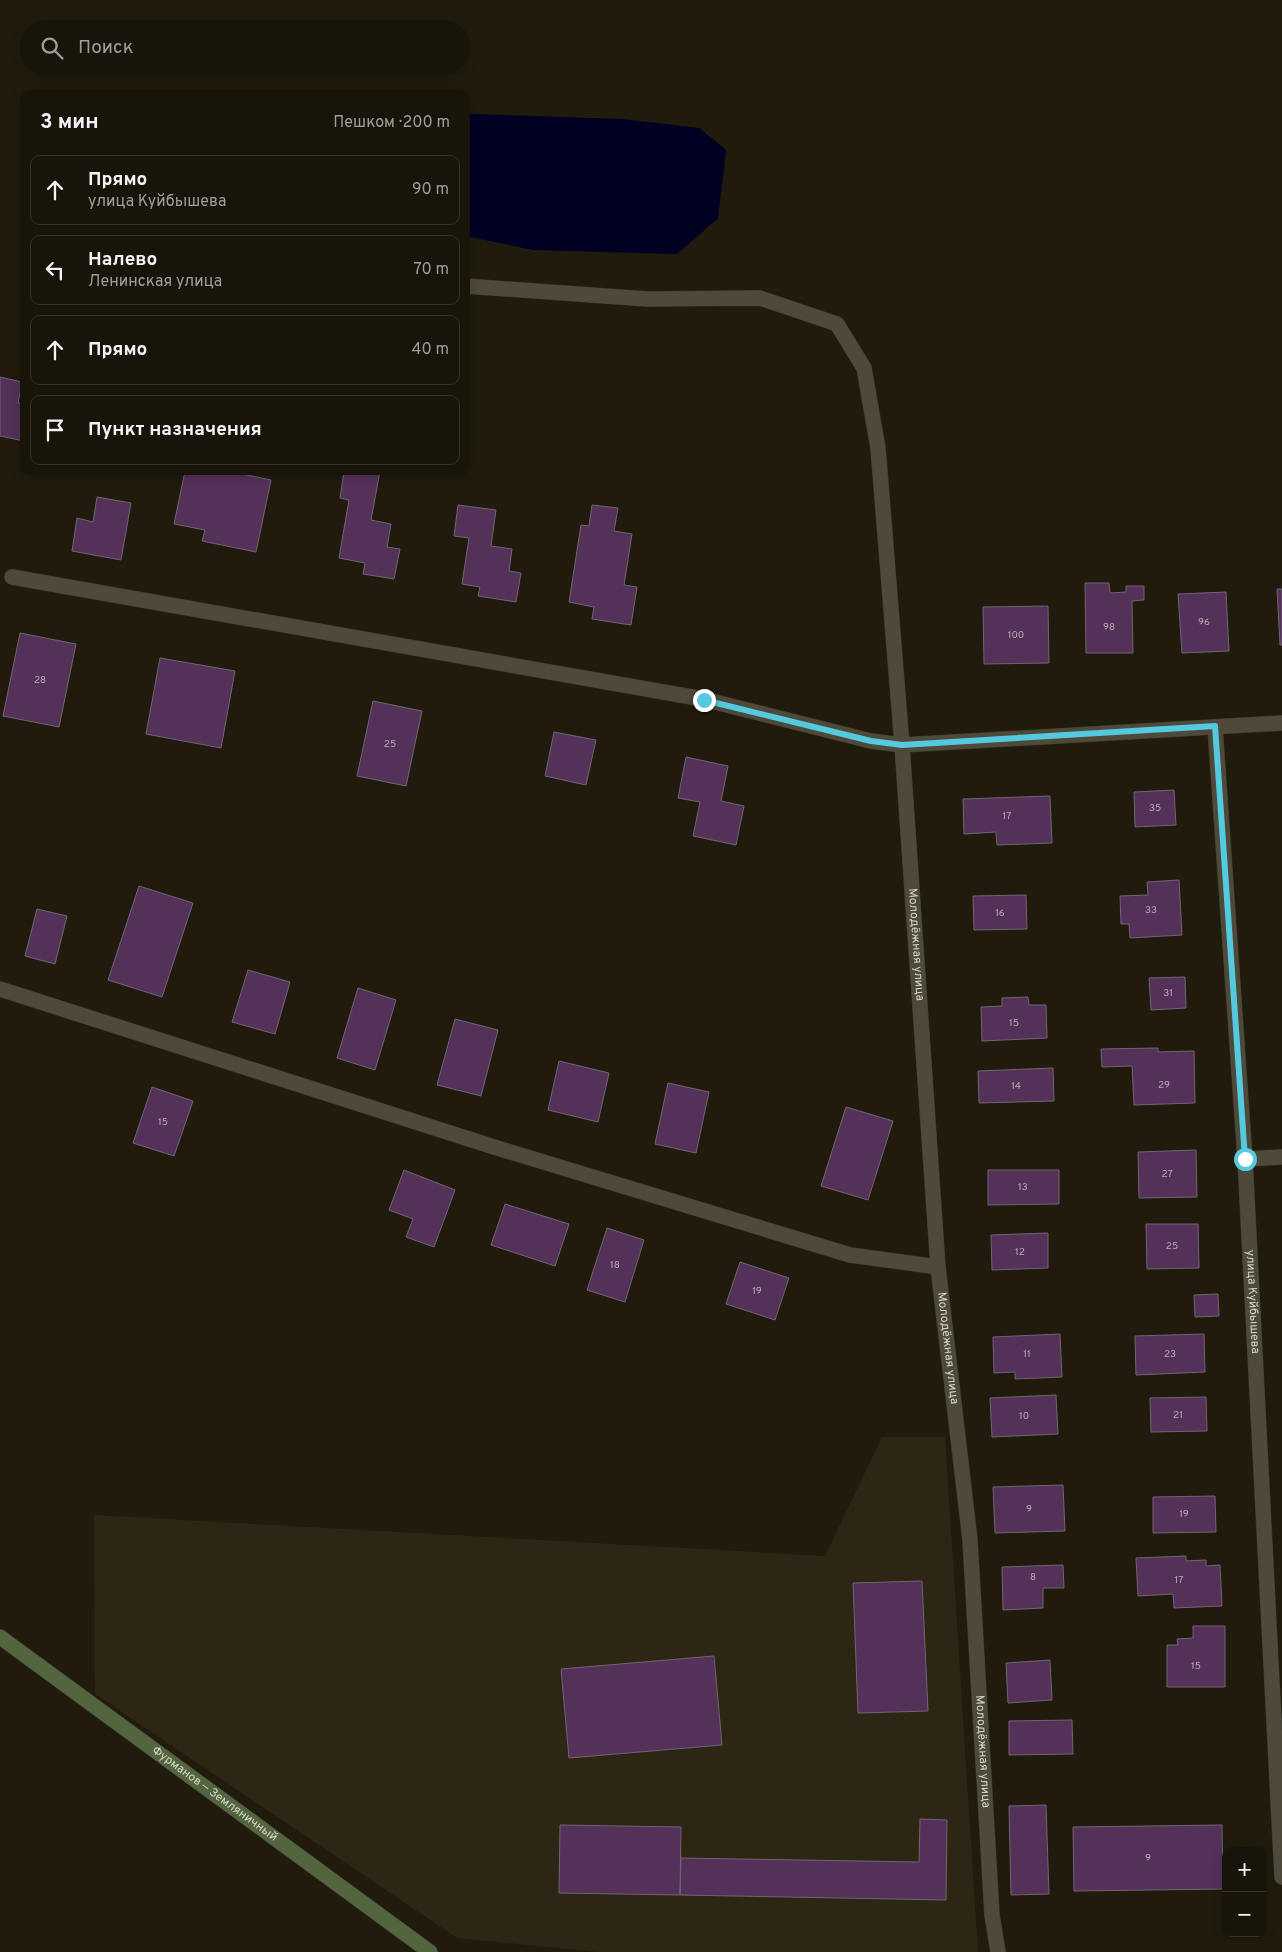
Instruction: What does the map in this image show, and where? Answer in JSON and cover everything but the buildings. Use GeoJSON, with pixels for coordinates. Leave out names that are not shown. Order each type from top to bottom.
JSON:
{"type":"FeatureCollection","features":[{"type":"Feature","properties":{"kind":"street","name":"Молодёжная улица"},"geometry":{"type":"LineString","coordinates":[[470,286],[647,299],[760,298],[837,324],[864,368],[878,448],[902,745],[938,1267],[970,1540],[992,1915],[998,1952]]}},
{"type":"Feature","properties":{"kind":"street"},"geometry":{"type":"LineString","coordinates":[[12,577],[704,700],[871,741],[902,745],[1282,723]]}},
{"type":"Feature","properties":{"kind":"street","name":"улица Куйбышева"},"geometry":{"type":"LineString","coordinates":[[1215,726],[1245,1159],[1282,1877]]}},
{"type":"Feature","properties":{"kind":"street"},"geometry":{"type":"LineString","coordinates":[[0,988],[494,1147],[841,1252],[938,1267]]}},
{"type":"Feature","properties":{"kind":"street"},"geometry":{"type":"LineString","coordinates":[[1245,1159],[1282,1157]]}},
{"type":"Feature","properties":{"kind":"street","name":"Фурманов — Земляничный"},"geometry":{"type":"LineString","coordinates":[[0,1637],[430,1952]]}},
{"type":"Feature","properties":{"kind":"shaded area"},"geometry":{"type":"Polygon","coordinates":[[[882,1437],[945,1437],[978,1952],[598,1952],[457,1938],[95,1694],[94,1515],[825,1556],[882,1437]]]}},
{"type":"Feature","properties":{"kind":"water"},"geometry":{"type":"Polygon","coordinates":[[[470,114],[622,119],[699,128],[726,150],[718,218],[677,254],[533,250],[470,237],[470,114]]]}},
{"type":"Feature","properties":{"kind":"route"},"geometry":{"type":"LineString","coordinates":[[704,700],[871,741],[902,745],[1215,726],[1245,1159]]}}]}
